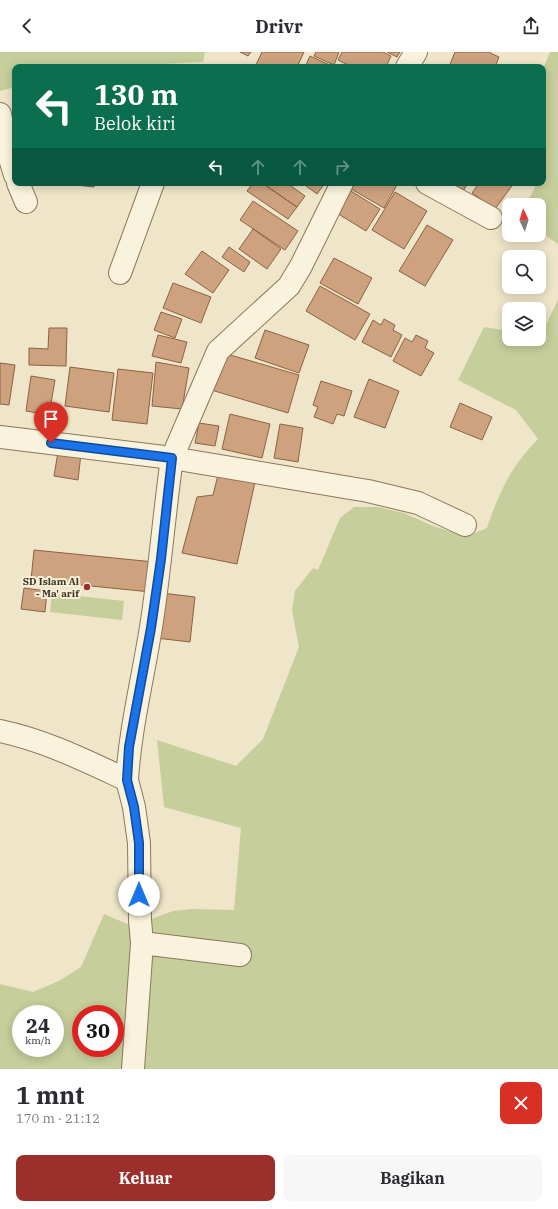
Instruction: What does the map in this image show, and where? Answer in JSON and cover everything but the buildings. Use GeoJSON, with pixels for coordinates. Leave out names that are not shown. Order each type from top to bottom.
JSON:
{"type":"FeatureCollection","features":[{"type":"Feature","properties":{"kind":"street"},"geometry":{"type":"LineString","coordinates":[[409,64],[416,52]]}},
{"type":"Feature","properties":{"kind":"street"},"geometry":{"type":"LineString","coordinates":[[0,107],[12,105]]}},
{"type":"Feature","properties":{"kind":"street"},"geometry":{"type":"LineString","coordinates":[[0,114],[4,142],[12,166]]}},
{"type":"Feature","properties":{"kind":"street"},"geometry":{"type":"LineString","coordinates":[[120,273],[152,186]]}},
{"type":"Feature","properties":{"kind":"street"},"geometry":{"type":"LineString","coordinates":[[133,1069],[142,943],[140,920],[139,843],[134,807],[127,780],[129,747],[151,628],[161,559],[172,458],[218,351],[289,286],[301,266],[341,186]]}},
{"type":"Feature","properties":{"kind":"street"},"geometry":{"type":"LineString","coordinates":[[432,186],[491,218]]}},
{"type":"Feature","properties":{"kind":"street"},"geometry":{"type":"LineString","coordinates":[[0,437],[172,458],[368,491],[418,503],[465,525]]}},
{"type":"Feature","properties":{"kind":"street"},"geometry":{"type":"LineString","coordinates":[[0,730],[14,733],[69,754],[127,780]]}},
{"type":"Feature","properties":{"kind":"street"},"geometry":{"type":"LineString","coordinates":[[142,943],[240,955]]}},
{"type":"Feature","properties":{"kind":"green space"},"geometry":{"type":"Polygon","coordinates":[[[0,52],[205,52],[203,62],[160,64],[12,64],[12,88],[0,91],[0,52]]]}},
{"type":"Feature","properties":{"kind":"green space"},"geometry":{"type":"Polygon","coordinates":[[[550,52],[558,52],[558,244],[546,236],[546,198],[530,198],[536,186],[546,186],[546,64],[550,52]]]}},
{"type":"Feature","properties":{"kind":"green space"},"geometry":{"type":"Polygon","coordinates":[[[558,300],[558,1069],[0,1069],[0,984],[33,992],[59,981],[81,967],[104,914],[132,926],[173,911],[192,909],[234,910],[241,828],[164,807],[157,740],[236,766],[263,739],[299,647],[292,611],[295,591],[313,568],[318,570],[340,518],[354,507],[378,507],[404,513],[433,526],[467,536],[487,528],[501,491],[507,480],[520,460],[538,439],[516,410],[458,380],[484,327],[502,330],[502,346],[546,346],[546,325],[558,300]]]}},
{"type":"Feature","properties":{"kind":"green space"},"geometry":{"type":"Polygon","coordinates":[[[52,593],[124,601],[122,620],[50,612],[52,593]]]}},
{"type":"Feature","properties":{"kind":"place","name":"SD Islam Al - Ma' arif"},"geometry":{"type":"Point","coordinates":[87,587]}},
{"type":"Feature","properties":{"kind":"route"},"geometry":{"type":"LineString","coordinates":[[51,443],[172,458],[161,559],[151,628],[129,747],[127,780],[134,807],[139,843],[139,895]]}}]}
